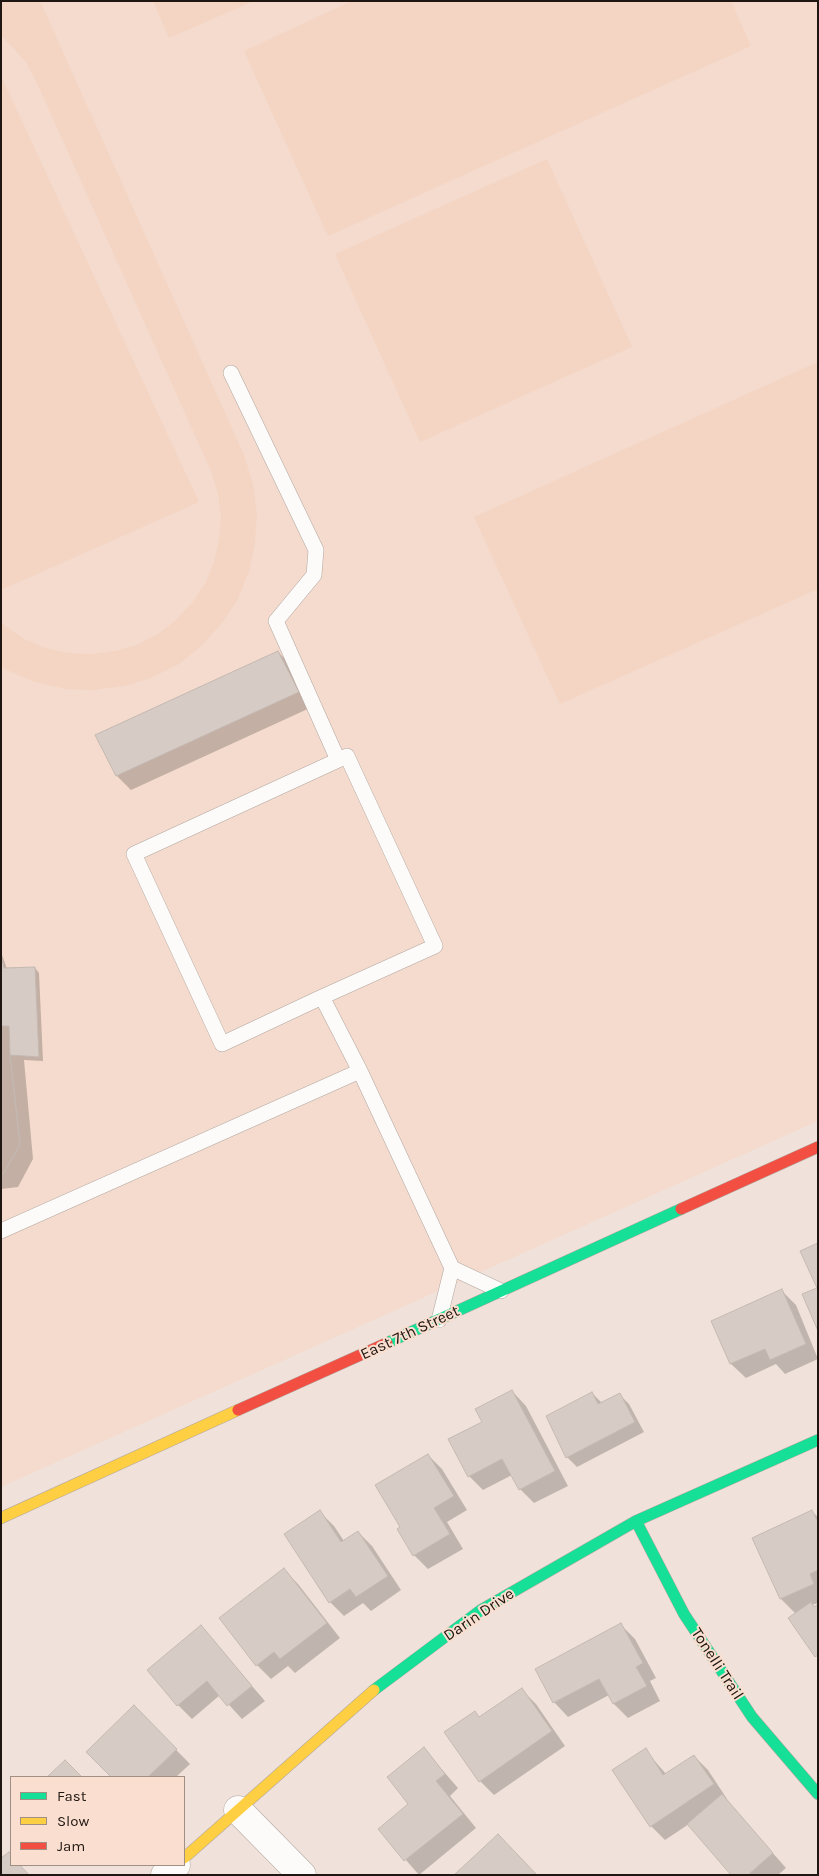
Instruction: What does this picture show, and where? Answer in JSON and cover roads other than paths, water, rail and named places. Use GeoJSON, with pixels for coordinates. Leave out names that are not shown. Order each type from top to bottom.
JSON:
{"type":"FeatureCollection","features":[{"type":"Feature","properties":{"kind":"street","name":"East 7th Street"},"geometry":{"type":"LineString","coordinates":[[1,1518],[818,1147]]}},
{"type":"Feature","properties":{"kind":"street","name":"Darin Drive"},"geometry":{"type":"LineString","coordinates":[[185,1857],[360,1701],[482,1610],[636,1521],[818,1440]]}},
{"type":"Feature","properties":{"kind":"street","name":"Tonelli Trail"},"geometry":{"type":"LineString","coordinates":[[636,1521],[684,1614],[746,1710],[818,1794]]}},
{"type":"Feature","properties":{"kind":"street"},"geometry":{"type":"LineString","coordinates":[[238,1810],[302,1875]]}},
{"type":"Feature","properties":{"kind":"street"},"geometry":{"type":"LineString","coordinates":[[165,1875],[175,1866]]}},
{"type":"Feature","properties":{"kind":"lane"},"geometry":{"type":"LineString","coordinates":[[231,373],[316,550],[314,575],[276,621],[338,760]]}},
{"type":"Feature","properties":{"kind":"lane"},"geometry":{"type":"LineString","coordinates":[[347,756],[435,946],[322,996],[222,1044],[134,854],[347,756]]}},
{"type":"Feature","properties":{"kind":"lane"},"geometry":{"type":"LineString","coordinates":[[322,996],[360,1071],[452,1268],[439,1320]]}},
{"type":"Feature","properties":{"kind":"lane"},"geometry":{"type":"LineString","coordinates":[[1,1231],[360,1071]]}},
{"type":"Feature","properties":{"kind":"lane"},"geometry":{"type":"LineString","coordinates":[[452,1268],[501,1291]]}}]}
